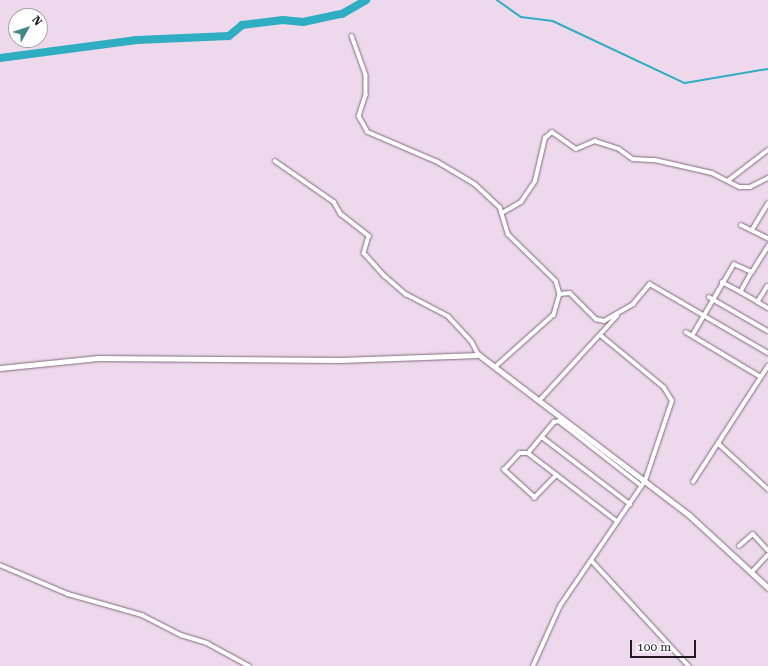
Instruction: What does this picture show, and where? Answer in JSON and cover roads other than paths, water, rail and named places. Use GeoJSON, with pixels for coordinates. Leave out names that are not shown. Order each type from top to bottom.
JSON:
{"type":"FeatureCollection","features":[{"type":"Feature","properties":{"kind":"street"},"geometry":{"type":"LineString","coordinates":[[352,36],[366,75],[366,95],[359,116],[368,132],[463,176],[492,199],[502,213],[508,234],[552,275],[560,294],[554,315],[497,366]]}},
{"type":"Feature","properties":{"kind":"street"},"geometry":{"type":"LineString","coordinates":[[502,213],[521,202],[535,181],[545,138],[552,132],[576,149],[595,141],[619,149],[633,159],[655,160],[729,180],[734,185],[750,187],[768,178]]}},
{"type":"Feature","properties":{"kind":"street"},"geometry":{"type":"LineString","coordinates":[[729,180],[768,150]]}},
{"type":"Feature","properties":{"kind":"street"},"geometry":{"type":"LineString","coordinates":[[275,161],[334,202],[341,214],[369,236],[364,254],[392,284],[448,316],[472,342],[479,355],[497,366],[645,481],[752,572],[768,588]]}},
{"type":"Feature","properties":{"kind":"street"},"geometry":{"type":"LineString","coordinates":[[752,230],[768,203]]}},
{"type":"Feature","properties":{"kind":"street"},"geometry":{"type":"LineString","coordinates":[[741,225],[768,238]]}},
{"type":"Feature","properties":{"kind":"street"},"geometry":{"type":"LineString","coordinates":[[741,292],[768,246]]}},
{"type":"Feature","properties":{"kind":"street"},"geometry":{"type":"LineString","coordinates":[[692,336],[714,300],[722,282],[734,264],[752,272]]}},
{"type":"Feature","properties":{"kind":"street"},"geometry":{"type":"LineString","coordinates":[[722,282],[768,308]]}},
{"type":"Feature","properties":{"kind":"street"},"geometry":{"type":"LineString","coordinates":[[540,400],[601,336],[617,316],[650,284],[704,317],[768,353]]}},
{"type":"Feature","properties":{"kind":"street"},"geometry":{"type":"LineString","coordinates":[[758,302],[768,286]]}},
{"type":"Feature","properties":{"kind":"street"},"geometry":{"type":"LineString","coordinates":[[560,294],[570,293],[599,321],[617,316]]}},
{"type":"Feature","properties":{"kind":"street"},"geometry":{"type":"LineString","coordinates":[[709,297],[768,331]]}},
{"type":"Feature","properties":{"kind":"street"},"geometry":{"type":"LineString","coordinates":[[686,332],[762,377]]}},
{"type":"Feature","properties":{"kind":"street"},"geometry":{"type":"LineString","coordinates":[[533,666],[548,627],[592,561],[595,550],[630,504],[645,481],[672,397],[601,336]]}},
{"type":"Feature","properties":{"kind":"street"},"geometry":{"type":"LineString","coordinates":[[0,368],[98,358],[340,360],[479,355]]}},
{"type":"Feature","properties":{"kind":"street"},"geometry":{"type":"LineString","coordinates":[[693,482],[719,444],[768,366]]}},
{"type":"Feature","properties":{"kind":"street"},"geometry":{"type":"LineString","coordinates":[[528,453],[559,421],[642,486]]}},
{"type":"Feature","properties":{"kind":"street"},"geometry":{"type":"LineString","coordinates":[[542,437],[630,504]]}},
{"type":"Feature","properties":{"kind":"street"},"geometry":{"type":"LineString","coordinates":[[719,444],[768,489]]}},
{"type":"Feature","properties":{"kind":"street"},"geometry":{"type":"LineString","coordinates":[[556,475],[538,496],[532,497],[504,470],[520,453],[528,453],[617,521]]}},
{"type":"Feature","properties":{"kind":"street"},"geometry":{"type":"LineString","coordinates":[[739,546],[753,534],[768,550]]}},
{"type":"Feature","properties":{"kind":"street"},"geometry":{"type":"LineString","coordinates":[[752,572],[768,555]]}},
{"type":"Feature","properties":{"kind":"street"},"geometry":{"type":"LineString","coordinates":[[592,561],[689,666]]}},
{"type":"Feature","properties":{"kind":"street"},"geometry":{"type":"LineString","coordinates":[[0,565],[68,594],[142,615],[181,635],[206,643],[249,666]]}},
{"type":"Feature","properties":{"kind":"waterway"},"geometry":{"type":"LineString","coordinates":[[0,58],[137,40],[229,36],[242,25],[283,20],[303,22],[342,14],[366,0]]}},
{"type":"Feature","properties":{"kind":"waterway"},"geometry":{"type":"LineString","coordinates":[[497,0],[521,17],[553,21],[685,83],[768,69]]}}]}
